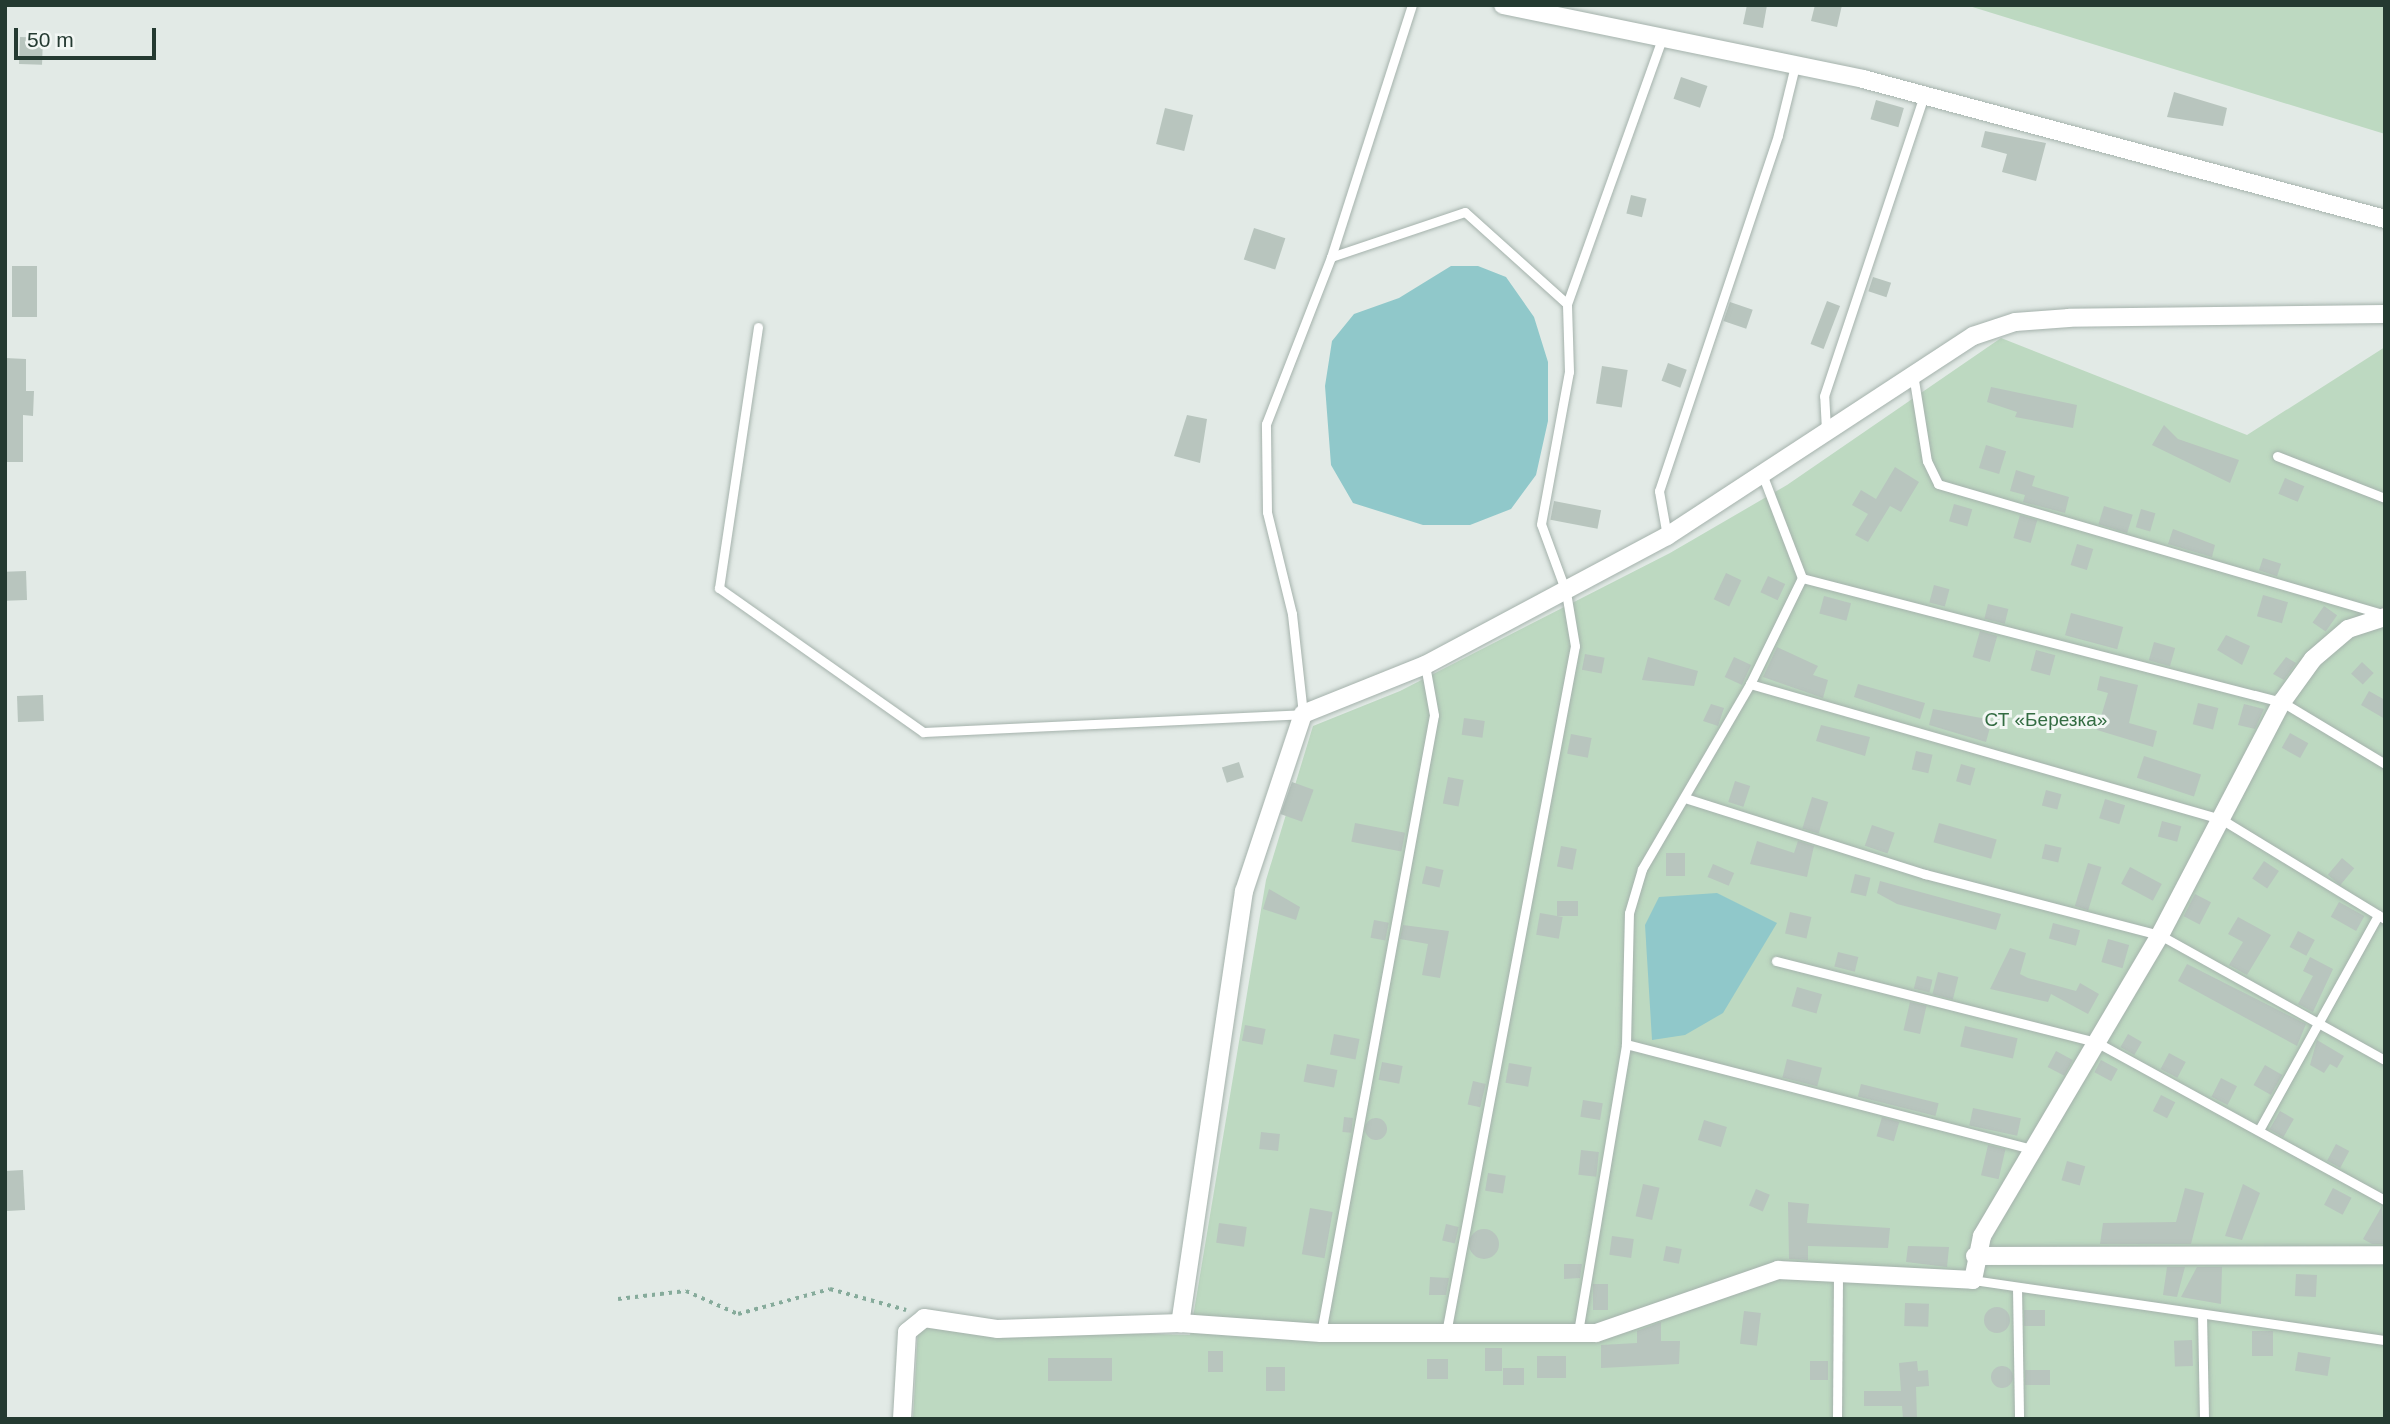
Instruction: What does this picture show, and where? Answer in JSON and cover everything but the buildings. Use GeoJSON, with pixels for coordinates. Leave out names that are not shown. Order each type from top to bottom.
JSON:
{"type":"FeatureCollection","features":[{"type":"Feature","properties":{"kind":"street"},"geometry":{"type":"LineString","coordinates":[[1503,5],[1924,95],[2385,219]]}},
{"type":"Feature","properties":{"kind":"street"},"geometry":{"type":"LineString","coordinates":[[1180,1323],[1244,891],[1303,715],[1425,665],[1667,536],[1761,471],[1973,336],[2015,322],[2385,314]]}},
{"type":"Feature","properties":{"kind":"street"},"geometry":{"type":"LineString","coordinates":[[902,1419],[907,1332],[924,1318],[998,1329],[1180,1323],[1321,1332],[1446,1335],[1597,1333],[1778,1270],[1973,1280],[1975,1256],[2034,1149],[2160,935],[2282,702],[2313,659],[2348,629],[2385,616]]}},
{"type":"Feature","properties":{"kind":"street"},"geometry":{"type":"LineString","coordinates":[[1975,1256],[2385,1255]]}},
{"type":"Feature","properties":{"kind":"lane"},"geometry":{"type":"LineString","coordinates":[[758,327],[719,587],[752,612],[922,732],[1303,715],[1292,614],[1267,512],[1266,424],[1331,257],[1412,5]]}},
{"type":"Feature","properties":{"kind":"lane"},"geometry":{"type":"LineString","coordinates":[[1446,1335],[1575,646],[1566,592],[1541,524],[1569,372],[1567,304],[1662,38]]}},
{"type":"Feature","properties":{"kind":"lane"},"geometry":{"type":"LineString","coordinates":[[1667,536],[1659,491],[1778,135],[1795,66]]}},
{"type":"Feature","properties":{"kind":"lane"},"geometry":{"type":"LineString","coordinates":[[1826,430],[1824,396],[1924,95]]}},
{"type":"Feature","properties":{"kind":"lane"},"geometry":{"type":"LineString","coordinates":[[1331,257],[1465,212],[1567,304]]}},
{"type":"Feature","properties":{"kind":"lane"},"geometry":{"type":"LineString","coordinates":[[1913,374],[1927,461],[1938,484],[2385,616]]}},
{"type":"Feature","properties":{"kind":"lane"},"geometry":{"type":"LineString","coordinates":[[2277,456],[2385,498]]}},
{"type":"Feature","properties":{"kind":"lane"},"geometry":{"type":"LineString","coordinates":[[1578,1332],[1626,1044],[1629,913],[1642,869],[1750,684],[1801,578],[1761,471]]}},
{"type":"Feature","properties":{"kind":"lane"},"geometry":{"type":"LineString","coordinates":[[1801,578],[2282,702],[2385,764]]}},
{"type":"Feature","properties":{"kind":"lane"},"geometry":{"type":"LineString","coordinates":[[1321,1332],[1434,715],[1425,665]]}},
{"type":"Feature","properties":{"kind":"lane"},"geometry":{"type":"LineString","coordinates":[[1750,684],[2221,819],[2381,917],[2316,1024],[2259,1130]]}},
{"type":"Feature","properties":{"kind":"lane"},"geometry":{"type":"LineString","coordinates":[[1685,798],[1925,874],[2160,935],[2385,1060]]}},
{"type":"Feature","properties":{"kind":"lane"},"geometry":{"type":"LineString","coordinates":[[1776,961],[2096,1042],[2385,1200]]}},
{"type":"Feature","properties":{"kind":"lane"},"geometry":{"type":"LineString","coordinates":[[1626,1044],[2034,1149]]}},
{"type":"Feature","properties":{"kind":"lane"},"geometry":{"type":"LineString","coordinates":[[1837,1419],[1838,1274]]}},
{"type":"Feature","properties":{"kind":"lane"},"geometry":{"type":"LineString","coordinates":[[1973,1280],[2385,1340]]}},
{"type":"Feature","properties":{"kind":"lane"},"geometry":{"type":"LineString","coordinates":[[2017,1287],[2019,1419]]}},
{"type":"Feature","properties":{"kind":"lane"},"geometry":{"type":"LineString","coordinates":[[2202,1314],[2204,1419]]}},
{"type":"Feature","properties":{"kind":"path"},"geometry":{"type":"LineString","coordinates":[[618,1298],[686,1291],[738,1314],[830,1289],[924,1318]]}},
{"type":"Feature","properties":{"kind":"green space"},"geometry":{"type":"Polygon","coordinates":[[[1966,5],[2385,5],[2385,134],[1966,5]]]}},
{"type":"Feature","properties":{"kind":"green space","name":"СТ «Березка»"},"geometry":{"type":"Polygon","coordinates":[[[2001,338],[2247,435],[2385,347],[2385,1419],[913,1419],[918,1327],[1190,1335],[1266,880],[1313,726],[1400,691],[1670,553],[1787,485],[2001,338]]]}},
{"type":"Feature","properties":{"kind":"water"},"geometry":{"type":"Polygon","coordinates":[[[1451,266],[1478,266],[1506,277],[1534,317],[1548,362],[1548,421],[1536,475],[1511,509],[1470,525],[1423,525],[1353,503],[1331,465],[1325,386],[1332,341],[1354,314],[1399,298],[1451,266]]]}},
{"type":"Feature","properties":{"kind":"water"},"geometry":{"type":"Polygon","coordinates":[[[1717,893],[1777,923],[1723,1013],[1685,1035],[1652,1040],[1645,925],[1659,897],[1717,893]]]}}]}
